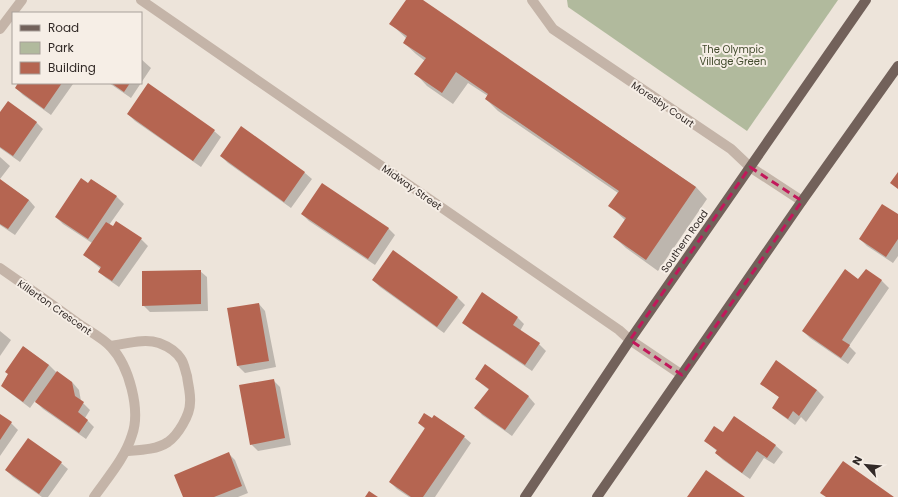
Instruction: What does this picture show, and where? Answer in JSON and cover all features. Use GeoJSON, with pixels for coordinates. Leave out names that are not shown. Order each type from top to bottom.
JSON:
{"type":"FeatureCollection","features":[{"type":"Feature","properties":{"kind":"main road","name":"Southern Road"},"geometry":{"type":"LineString","coordinates":[[525,497],[630,340],[866,0]]}},
{"type":"Feature","properties":{"kind":"main road"},"geometry":{"type":"LineString","coordinates":[[597,497],[802,200],[898,66]]}},
{"type":"Feature","properties":{"kind":"street"},"geometry":{"type":"LineString","coordinates":[[13,12],[22,0]]}},
{"type":"Feature","properties":{"kind":"street","name":"Midway Street"},"geometry":{"type":"LineString","coordinates":[[141,0],[682,375]]}},
{"type":"Feature","properties":{"kind":"street","name":"Moresby Court"},"geometry":{"type":"LineString","coordinates":[[532,0],[553,29],[731,149],[750,167],[802,200]]}},
{"type":"Feature","properties":{"kind":"street"},"geometry":{"type":"LineString","coordinates":[[0,29],[12,13]]}},
{"type":"Feature","properties":{"kind":"street","name":"Killerton Crescent"},"geometry":{"type":"LineString","coordinates":[[0,268],[110,346],[124,366],[130,384],[134,404],[135,420],[133,434],[126,451],[94,497]]}},
{"type":"Feature","properties":{"kind":"street"},"geometry":{"type":"LineString","coordinates":[[110,346],[147,341],[158,343],[167,347],[175,352],[182,360],[190,392],[190,404],[186,419],[168,442],[153,448],[126,451]]}},
{"type":"Feature","properties":{"kind":"highlighted area"},"geometry":{"type":"Polygon","coordinates":[[[750,167],[802,201],[682,375],[630,340],[750,167]]]}},
{"type":"Feature","properties":{"kind":"green space","name":"The Olympic Village Green"},"geometry":{"type":"Polygon","coordinates":[[[567,0],[838,0],[747,131],[568,7],[567,0]]]}},
{"type":"Feature","properties":{"kind":"building"},"geometry":{"type":"Polygon","coordinates":[[[406,0],[423,0],[696,187],[646,260],[613,237],[626,218],[608,206],[619,191],[485,99],[488,94],[456,72],[442,93],[414,74],[426,58],[403,43],[407,36],[389,24],[406,0]]]}},
{"type":"Feature","properties":{"kind":"building"},"geometry":{"type":"Polygon","coordinates":[[[148,83],[215,130],[193,161],[127,114],[148,83]]]}},
{"type":"Feature","properties":{"kind":"building"},"geometry":{"type":"Polygon","coordinates":[[[17,84],[61,84],[44,109],[15,88],[17,84]]]}},
{"type":"Feature","properties":{"kind":"building"},"geometry":{"type":"Polygon","coordinates":[[[112,84],[129,84],[124,92],[112,84]]]}},
{"type":"Feature","properties":{"kind":"building"},"geometry":{"type":"Polygon","coordinates":[[[8,101],[37,122],[13,156],[0,147],[0,112],[8,101]]]}},
{"type":"Feature","properties":{"kind":"building"},"geometry":{"type":"Polygon","coordinates":[[[241,126],[305,172],[284,202],[220,156],[241,126]]]}},
{"type":"Feature","properties":{"kind":"building"},"geometry":{"type":"Polygon","coordinates":[[[898,172],[898,189],[890,183],[898,172]]]}},
{"type":"Feature","properties":{"kind":"building"},"geometry":{"type":"Polygon","coordinates":[[[81,178],[88,183],[91,179],[117,196],[88,239],[55,217],[81,178]]]}},
{"type":"Feature","properties":{"kind":"building"},"geometry":{"type":"Polygon","coordinates":[[[0,179],[29,200],[8,229],[0,224],[0,179]]]}},
{"type":"Feature","properties":{"kind":"building"},"geometry":{"type":"Polygon","coordinates":[[[322,183],[389,228],[368,259],[301,214],[322,183]]]}},
{"type":"Feature","properties":{"kind":"building"},"geometry":{"type":"Polygon","coordinates":[[[882,204],[898,214],[898,239],[886,257],[859,239],[882,204]]]}},
{"type":"Feature","properties":{"kind":"building"},"geometry":{"type":"Polygon","coordinates":[[[116,221],[142,238],[112,281],[98,272],[101,267],[83,255],[106,222],[113,226],[116,221]]]}},
{"type":"Feature","properties":{"kind":"building"},"geometry":{"type":"Polygon","coordinates":[[[393,250],[458,297],[437,327],[372,280],[393,250]]]}},
{"type":"Feature","properties":{"kind":"building"},"geometry":{"type":"Polygon","coordinates":[[[845,269],[858,279],[866,269],[882,280],[842,340],[850,345],[841,358],[802,331],[845,269]]]}},
{"type":"Feature","properties":{"kind":"building"},"geometry":{"type":"Polygon","coordinates":[[[201,270],[201,304],[142,306],[142,271],[201,270]]]}},
{"type":"Feature","properties":{"kind":"building"},"geometry":{"type":"Polygon","coordinates":[[[482,292],[518,317],[513,325],[540,343],[525,365],[462,323],[482,292]]]}},
{"type":"Feature","properties":{"kind":"building"},"geometry":{"type":"Polygon","coordinates":[[[259,303],[269,361],[237,366],[227,308],[259,303]]]}},
{"type":"Feature","properties":{"kind":"building"},"geometry":{"type":"Polygon","coordinates":[[[23,346],[49,365],[23,402],[1,386],[8,374],[5,372],[23,346]]]}},
{"type":"Feature","properties":{"kind":"building"},"geometry":{"type":"Polygon","coordinates":[[[776,360],[817,390],[799,416],[793,411],[788,419],[772,408],[779,397],[760,384],[776,360]]]}},
{"type":"Feature","properties":{"kind":"building"},"geometry":{"type":"Polygon","coordinates":[[[485,364],[529,396],[505,430],[474,408],[489,389],[475,379],[485,364]]]}},
{"type":"Feature","properties":{"kind":"building"},"geometry":{"type":"Polygon","coordinates":[[[57,371],[72,382],[75,396],[84,402],[78,412],[88,420],[79,433],[35,402],[57,371]]]}},
{"type":"Feature","properties":{"kind":"building"},"geometry":{"type":"Polygon","coordinates":[[[274,379],[285,438],[250,445],[239,385],[274,379]]]}},
{"type":"Feature","properties":{"kind":"building"},"geometry":{"type":"Polygon","coordinates":[[[424,413],[432,418],[434,415],[465,436],[423,497],[411,497],[389,482],[425,428],[418,423],[424,413]]]}},
{"type":"Feature","properties":{"kind":"building"},"geometry":{"type":"Polygon","coordinates":[[[0,414],[12,422],[0,440],[0,414]]]}},
{"type":"Feature","properties":{"kind":"building"},"geometry":{"type":"Polygon","coordinates":[[[734,416],[776,445],[767,458],[757,451],[742,473],[715,453],[717,450],[704,441],[714,426],[723,432],[734,416]]]}},
{"type":"Feature","properties":{"kind":"building"},"geometry":{"type":"Polygon","coordinates":[[[28,438],[62,462],[39,494],[5,470],[28,438]]]}},
{"type":"Feature","properties":{"kind":"building"},"geometry":{"type":"Polygon","coordinates":[[[229,452],[242,486],[214,497],[183,497],[174,475],[229,452]]]}},
{"type":"Feature","properties":{"kind":"building"},"geometry":{"type":"Polygon","coordinates":[[[843,461],[894,497],[826,497],[820,493],[843,461]]]}},
{"type":"Feature","properties":{"kind":"building"},"geometry":{"type":"Polygon","coordinates":[[[706,470],[745,497],[687,497],[706,470]]]}},
{"type":"Feature","properties":{"kind":"building"},"geometry":{"type":"Polygon","coordinates":[[[369,491],[378,497],[365,497],[369,491]]]}}]}
